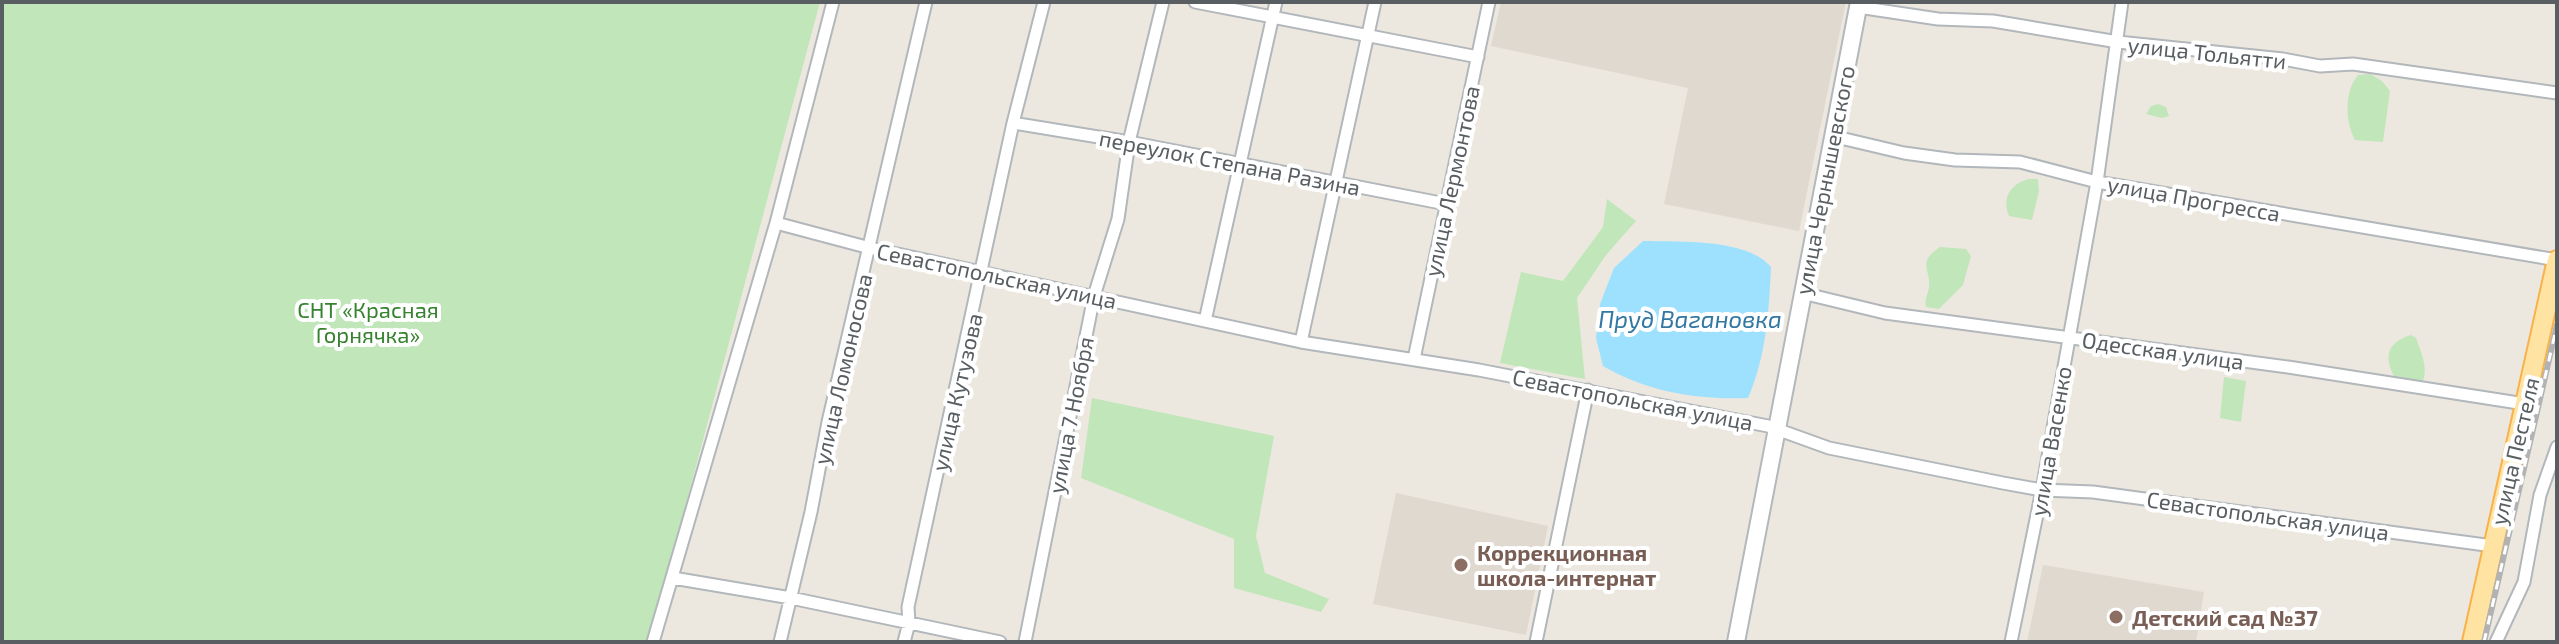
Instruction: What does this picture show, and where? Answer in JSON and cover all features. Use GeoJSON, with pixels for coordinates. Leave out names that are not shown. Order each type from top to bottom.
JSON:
{"type":"FeatureCollection","features":[{"type":"Feature","properties":{"kind":"main road","name":"улица Пестеля"},"geometry":{"type":"LineString","coordinates":[[2472,642],[2557,260]]}},
{"type":"Feature","properties":{"kind":"street"},"geometry":{"type":"LineString","coordinates":[[653,642],[776,223],[833,2]]}},
{"type":"Feature","properties":{"kind":"street","name":"улица Ломоносова"},"geometry":{"type":"LineString","coordinates":[[780,642],[926,2]]}},
{"type":"Feature","properties":{"kind":"street","name":"улица Кутузова"},"geometry":{"type":"LineString","coordinates":[[904,642],[911,591],[1013,123],[1044,2]]}},
{"type":"Feature","properties":{"kind":"street","name":"улица 7 Ноября"},"geometry":{"type":"LineString","coordinates":[[1025,642],[1094,296],[1118,219],[1129,142],[1163,2]]}},
{"type":"Feature","properties":{"kind":"street"},"geometry":{"type":"LineString","coordinates":[[1195,2],[1478,57]]}},
{"type":"Feature","properties":{"kind":"street"},"geometry":{"type":"LineString","coordinates":[[1205,321],[1276,2]]}},
{"type":"Feature","properties":{"kind":"street"},"geometry":{"type":"LineString","coordinates":[[1301,342],[1375,2]]}},
{"type":"Feature","properties":{"kind":"street","name":"улица Лермонтова"},"geometry":{"type":"LineString","coordinates":[[1414,359],[1489,2]]}},
{"type":"Feature","properties":{"kind":"street","name":"улица Васенко"},"geometry":{"type":"LineString","coordinates":[[2011,642],[2042,490],[2097,182],[2122,2]]}},
{"type":"Feature","properties":{"kind":"street","name":"улица Тольятти"},"geometry":{"type":"LineString","coordinates":[[1858,4],[1938,19],[1993,21],[2118,42],[2283,59],[2320,66],[2353,64],[2557,93]]}},
{"type":"Feature","properties":{"kind":"street","name":"улица Чернышевского"},"geometry":{"type":"LineString","coordinates":[[1736,642],[1858,4]]}},
{"type":"Feature","properties":{"kind":"street","name":"переулок Степана Разина"},"geometry":{"type":"LineString","coordinates":[[1013,123],[1129,142],[1446,204]]}},
{"type":"Feature","properties":{"kind":"street","name":"улица Прогресса"},"geometry":{"type":"LineString","coordinates":[[1832,136],[1917,155],[2020,162],[2097,182],[2557,260]]}},
{"type":"Feature","properties":{"kind":"street","name":"Севастопольская улица"},"geometry":{"type":"LineString","coordinates":[[776,223],[870,248],[1301,342],[1588,390],[1776,428],[1829,448],[2042,490],[2093,492],[2493,546]]}},
{"type":"Feature","properties":{"kind":"street","name":"Одесская улица"},"geometry":{"type":"LineString","coordinates":[[1802,293],[1885,313],[2288,367],[2525,404]]}},
{"type":"Feature","properties":{"kind":"street"},"geometry":{"type":"LineString","coordinates":[[1536,642],[1588,390]]}},
{"type":"Feature","properties":{"kind":"street","name":"улица Пестеля"},"geometry":{"type":"LineString","coordinates":[[2496,642],[2524,582],[2540,495],[2557,447]]}},
{"type":"Feature","properties":{"kind":"street"},"geometry":{"type":"LineString","coordinates":[[673,578],[791,598],[1000,642]]}},
{"type":"Feature","properties":{"kind":"shaded area"},"geometry":{"type":"Polygon","coordinates":[[[1501,2],[1846,2],[1799,231],[1664,204],[1688,88],[1491,46],[1501,2]]]}},
{"type":"Feature","properties":{"kind":"shaded area","name":"Коррекционная школа-интернат"},"geometry":{"type":"Polygon","coordinates":[[[1396,493],[1548,526],[1526,635],[1373,604],[1396,493]]]}},
{"type":"Feature","properties":{"kind":"shaded area","name":"Детский сад №37"},"geometry":{"type":"Polygon","coordinates":[[[2043,565],[2204,592],[2196,642],[2027,642],[2043,565]]]}},
{"type":"Feature","properties":{"kind":"green space","name":"СНТ «Красная Горнячка»"},"geometry":{"type":"Polygon","coordinates":[[[2,2],[820,2],[649,642],[2,642],[2,2]]]}},
{"type":"Feature","properties":{"kind":"green space"},"geometry":{"type":"Polygon","coordinates":[[[2370,74],[2382,81],[2390,91],[2383,142],[2355,140],[2349,125],[2348,98],[2353,82],[2358,75],[2370,74]]]}},
{"type":"Feature","properties":{"kind":"green space"},"geometry":{"type":"Polygon","coordinates":[[[2158,104],[2166,107],[2169,116],[2162,118],[2146,114],[2151,106],[2158,104]]]}},
{"type":"Feature","properties":{"kind":"green space"},"geometry":{"type":"Polygon","coordinates":[[[2029,179],[2038,179],[2039,191],[2032,220],[2009,216],[2006,203],[2009,192],[2029,179]]]}},
{"type":"Feature","properties":{"kind":"green space"},"geometry":{"type":"Polygon","coordinates":[[[1607,199],[1636,221],[1606,255],[1577,298],[1585,379],[1500,363],[1521,272],[1563,281],[1603,227],[1607,199]]]}},
{"type":"Feature","properties":{"kind":"green space"},"geometry":{"type":"Polygon","coordinates":[[[1940,247],[1966,249],[1971,256],[1963,285],[1939,309],[1926,307],[1925,302],[1929,287],[1926,262],[1940,247]]]}},
{"type":"Feature","properties":{"kind":"green space"},"geometry":{"type":"Polygon","coordinates":[[[2411,335],[2416,338],[2423,359],[2423,381],[2395,378],[2389,363],[2392,346],[2411,335]]]}},
{"type":"Feature","properties":{"kind":"green space"},"geometry":{"type":"Polygon","coordinates":[[[2224,377],[2246,381],[2241,422],[2220,418],[2224,377]]]}},
{"type":"Feature","properties":{"kind":"green space"},"geometry":{"type":"Polygon","coordinates":[[[1092,398],[1274,436],[1256,536],[1265,573],[1329,599],[1321,612],[1234,588],[1234,539],[1081,478],[1092,398]]]}},
{"type":"Feature","properties":{"kind":"water","name":"Пруд Вагановка"},"geometry":{"type":"Polygon","coordinates":[[[1643,241],[1729,246],[1760,258],[1771,267],[1763,350],[1748,398],[1710,398],[1673,392],[1637,382],[1603,366],[1596,338],[1600,304],[1614,268],[1643,241]]]}},
{"type":"Feature","properties":{"kind":"railway"},"geometry":{"type":"LineString","coordinates":[[2484,642],[2557,325]]}},
{"type":"Feature","properties":{"kind":"place","name":"Коррекционная школа-интернат"},"geometry":{"type":"Point","coordinates":[1461,565]}},
{"type":"Feature","properties":{"kind":"place","name":"Детский сад №37"},"geometry":{"type":"Point","coordinates":[2116,617]}}]}
